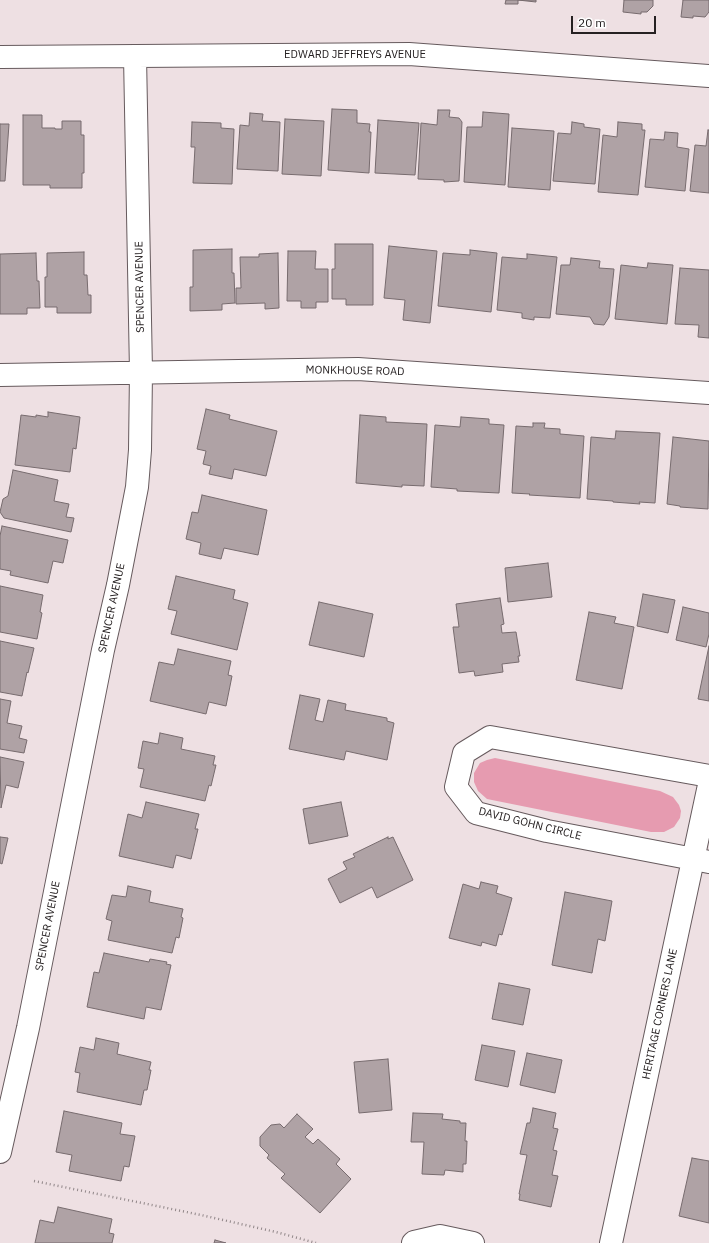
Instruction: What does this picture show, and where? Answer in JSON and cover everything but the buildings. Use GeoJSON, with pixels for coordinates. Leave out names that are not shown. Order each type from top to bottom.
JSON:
{"type":"FeatureCollection","features":[{"type":"Feature","properties":{"kind":"street","name":"EDWARD JEFFREYS AVENUE"},"geometry":{"type":"LineString","coordinates":[[0,57],[409,54],[709,76]]}},
{"type":"Feature","properties":{"kind":"street","name":"SPENCER AVENUE"},"geometry":{"type":"LineString","coordinates":[[0,1152],[28,1028],[137,487],[140,450],[141,372],[136,56]]}},
{"type":"Feature","properties":{"kind":"street","name":"MONKHOUSE ROAD"},"geometry":{"type":"LineString","coordinates":[[0,375],[358,369],[709,393]]}},
{"type":"Feature","properties":{"kind":"street","name":"DAVID GOHN CIRCLE"},"geometry":{"type":"LineString","coordinates":[[701,861],[547,830],[476,813],[456,787],[464,753],[490,737],[709,776]]}},
{"type":"Feature","properties":{"kind":"street","name":"HERITAGE CORNERS LANE"},"geometry":{"type":"LineString","coordinates":[[611,1243],[701,861],[709,785]]}},
{"type":"Feature","properties":{"kind":"street"},"geometry":{"type":"LineString","coordinates":[[413,1243],[440,1236],[473,1243]]}},
{"type":"Feature","properties":{"kind":"path"},"geometry":{"type":"LineString","coordinates":[[34,1181],[200,1215],[276,1232],[316,1243]]}},
{"type":"Feature","properties":{"kind":"shaded area"},"geometry":{"type":"Polygon","coordinates":[[[495,758],[660,791],[673,797],[679,805],[681,811],[680,818],[674,827],[664,832],[651,832],[487,799],[478,791],[474,782],[474,773],[480,763],[495,758]]]}}]}
